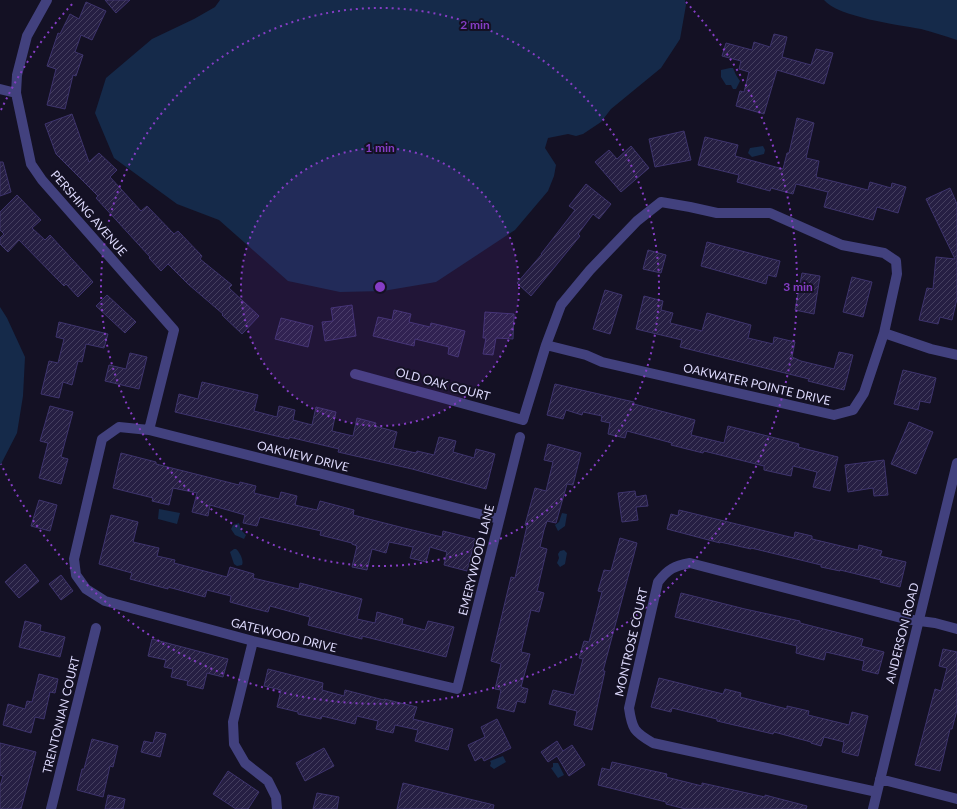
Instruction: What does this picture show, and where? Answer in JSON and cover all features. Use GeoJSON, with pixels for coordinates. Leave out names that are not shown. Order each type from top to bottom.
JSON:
{"type":"FeatureCollection","features":[{"type":"Feature","properties":{"kind":"street","name":"PERSHING AVENUE"},"geometry":{"type":"LineString","coordinates":[[47,0],[26,36],[17,74],[16,93],[31,164],[38,175],[174,330],[149,430]]}},
{"type":"Feature","properties":{"kind":"street"},"geometry":{"type":"LineString","coordinates":[[0,90],[16,93]]}},
{"type":"Feature","properties":{"kind":"street"},"geometry":{"type":"LineString","coordinates":[[546,345],[561,305],[590,270],[637,221],[661,202],[717,213],[770,213],[842,245],[884,253],[896,261],[897,274],[884,333],[931,349],[957,355]]}},
{"type":"Feature","properties":{"kind":"street","name":"OAKWATER POINTE DRIVE"},"geometry":{"type":"LineString","coordinates":[[546,345],[602,362],[834,415],[853,410],[864,393],[884,333]]}},
{"type":"Feature","properties":{"kind":"street","name":"OLD OAK COURT"},"geometry":{"type":"LineString","coordinates":[[355,374],[523,420],[546,345]]}},
{"type":"Feature","properties":{"kind":"street","name":"OAKVIEW DRIVE"},"geometry":{"type":"LineString","coordinates":[[105,602],[86,589],[76,575],[74,559],[102,439],[119,427],[149,430],[499,519]]}},
{"type":"Feature","properties":{"kind":"street","name":"EMERYWOOD LANE"},"geometry":{"type":"LineString","coordinates":[[457,689],[520,437]]}},
{"type":"Feature","properties":{"kind":"street","name":"ANDERSON ROAD"},"geometry":{"type":"LineString","coordinates":[[873,809],[957,463]]}},
{"type":"Feature","properties":{"kind":"street","name":"MONTROSE COURT"},"geometry":{"type":"LineString","coordinates":[[877,792],[653,743],[639,734],[631,722],[629,708],[658,582],[667,571],[679,565],[690,563],[905,619],[957,628]]}},
{"type":"Feature","properties":{"kind":"street","name":"GATEWOOD DRIVE"},"geometry":{"type":"LineString","coordinates":[[105,602],[253,642],[457,689]]}},
{"type":"Feature","properties":{"kind":"street","name":"TRENTONIAN COURT"},"geometry":{"type":"LineString","coordinates":[[51,809],[96,628]]}},
{"type":"Feature","properties":{"kind":"street"},"geometry":{"type":"LineString","coordinates":[[253,642],[233,722],[234,744],[245,763],[268,781],[276,796],[277,809]]}},
{"type":"Feature","properties":{"kind":"street"},"geometry":{"type":"LineString","coordinates":[[880,780],[957,799]]}},
{"type":"Feature","properties":{"kind":"water"},"geometry":{"type":"Polygon","coordinates":[[[220,0],[685,0],[686,5],[680,39],[661,68],[611,109],[601,122],[583,134],[576,136],[568,134],[548,138],[545,148],[556,165],[554,176],[548,191],[515,230],[436,282],[383,291],[340,292],[288,281],[219,220],[177,204],[114,158],[95,113],[106,78],[152,39],[215,7],[220,0]]]}},
{"type":"Feature","properties":{"kind":"water"},"geometry":{"type":"Polygon","coordinates":[[[824,0],[957,0],[957,40],[921,29],[884,23],[855,16],[831,6],[824,0]]]}},
{"type":"Feature","properties":{"kind":"water"},"geometry":{"type":"Polygon","coordinates":[[[733,68],[740,81],[736,89],[733,89],[731,85],[726,85],[721,77],[721,70],[733,68]]]}},
{"type":"Feature","properties":{"kind":"water"},"geometry":{"type":"Polygon","coordinates":[[[763,146],[765,150],[764,154],[752,157],[748,153],[750,148],[763,146]]]}},
{"type":"Feature","properties":{"kind":"water"},"geometry":{"type":"Polygon","coordinates":[[[0,307],[7,318],[25,357],[23,396],[17,433],[0,466],[0,307]]]}},
{"type":"Feature","properties":{"kind":"water"},"geometry":{"type":"Polygon","coordinates":[[[159,509],[180,513],[177,524],[158,519],[159,509]]]}},
{"type":"Feature","properties":{"kind":"water"},"geometry":{"type":"Polygon","coordinates":[[[562,513],[567,514],[565,526],[558,531],[555,525],[559,522],[562,513]]]}},
{"type":"Feature","properties":{"kind":"water"},"geometry":{"type":"Polygon","coordinates":[[[239,523],[241,530],[246,535],[244,539],[235,535],[231,529],[233,525],[239,523]]]}},
{"type":"Feature","properties":{"kind":"water"},"geometry":{"type":"Polygon","coordinates":[[[236,549],[240,554],[242,565],[237,566],[234,564],[230,552],[236,549]]]}},
{"type":"Feature","properties":{"kind":"water"},"geometry":{"type":"Polygon","coordinates":[[[564,550],[567,553],[565,564],[560,567],[557,563],[559,558],[558,554],[560,551],[564,550]]]}},
{"type":"Feature","properties":{"kind":"water"},"geometry":{"type":"Polygon","coordinates":[[[503,756],[506,762],[494,769],[490,766],[490,761],[503,756]]]}},
{"type":"Feature","properties":{"kind":"water"},"geometry":{"type":"Polygon","coordinates":[[[553,763],[558,763],[564,775],[558,778],[551,768],[553,767],[553,763]]]}},
{"type":"Feature","properties":{"kind":"building"},"geometry":{"type":"Polygon","coordinates":[[[105,0],[130,0],[116,13],[105,0]]]}},
{"type":"Feature","properties":{"kind":"building"},"geometry":{"type":"Polygon","coordinates":[[[86,2],[106,11],[92,40],[81,35],[75,52],[83,55],[76,76],[73,75],[65,109],[47,105],[56,69],[47,66],[58,33],[60,34],[70,14],[79,19],[86,2]]]}},
{"type":"Feature","properties":{"kind":"building"},"geometry":{"type":"Polygon","coordinates":[[[774,34],[787,37],[782,57],[811,65],[816,49],[833,53],[824,84],[777,70],[764,114],[736,106],[740,91],[744,92],[749,72],[739,69],[741,61],[722,56],[726,43],[752,50],[754,42],[770,47],[774,34]]]}},
{"type":"Feature","properties":{"kind":"building"},"geometry":{"type":"Polygon","coordinates":[[[72,114],[89,162],[99,153],[117,170],[110,177],[141,211],[147,206],[174,234],[178,231],[202,256],[200,259],[232,285],[229,288],[259,316],[242,334],[222,315],[223,314],[188,284],[168,264],[161,271],[96,198],[98,196],[56,154],[45,124],[72,114]]]}},
{"type":"Feature","properties":{"kind":"building"},"geometry":{"type":"Polygon","coordinates":[[[797,118],[814,123],[806,158],[819,161],[816,177],[868,190],[870,182],[891,188],[892,183],[906,187],[898,213],[877,207],[873,220],[824,207],[828,192],[796,184],[793,194],[771,188],[770,191],[737,182],[739,175],[698,165],[705,137],[738,145],[735,156],[783,169],[787,153],[789,153],[797,118]]]}},
{"type":"Feature","properties":{"kind":"building"},"geometry":{"type":"Polygon","coordinates":[[[684,131],[691,160],[655,167],[649,139],[684,131]]]}},
{"type":"Feature","properties":{"kind":"building"},"geometry":{"type":"Polygon","coordinates":[[[631,146],[649,168],[621,192],[595,162],[609,150],[617,159],[631,146]]]}},
{"type":"Feature","properties":{"kind":"building"},"geometry":{"type":"Polygon","coordinates":[[[0,162],[3,162],[11,192],[0,196],[0,162]]]}},
{"type":"Feature","properties":{"kind":"building"},"geometry":{"type":"Polygon","coordinates":[[[586,184],[611,204],[599,219],[593,214],[578,234],[580,236],[531,296],[517,283],[542,254],[575,210],[569,206],[586,184]]]}},
{"type":"Feature","properties":{"kind":"building"},"geometry":{"type":"Polygon","coordinates":[[[950,188],[957,204],[957,299],[952,320],[940,317],[938,324],[919,320],[927,288],[933,289],[936,257],[955,259],[926,199],[950,188]]]}},
{"type":"Feature","properties":{"kind":"building"},"geometry":{"type":"Polygon","coordinates":[[[17,195],[41,220],[32,228],[45,240],[50,235],[93,282],[78,297],[66,284],[64,286],[19,240],[8,252],[0,244],[0,238],[4,234],[0,230],[0,212],[17,195]]]}},
{"type":"Feature","properties":{"kind":"building"},"geometry":{"type":"Polygon","coordinates":[[[707,242],[780,261],[776,277],[768,275],[766,284],[701,266],[707,242]]]}},
{"type":"Feature","properties":{"kind":"building"},"geometry":{"type":"Polygon","coordinates":[[[648,250],[666,255],[661,273],[643,269],[648,250]]]}},
{"type":"Feature","properties":{"kind":"building"},"geometry":{"type":"Polygon","coordinates":[[[802,273],[820,276],[814,314],[795,310],[802,273]]]}},
{"type":"Feature","properties":{"kind":"building"},"geometry":{"type":"Polygon","coordinates":[[[852,277],[872,282],[863,317],[843,312],[852,277]]]}},
{"type":"Feature","properties":{"kind":"building"},"geometry":{"type":"Polygon","coordinates":[[[605,290],[622,295],[610,334],[593,329],[605,290]]]}},
{"type":"Feature","properties":{"kind":"building"},"geometry":{"type":"Polygon","coordinates":[[[107,295],[136,322],[125,333],[96,306],[107,295]]]}},
{"type":"Feature","properties":{"kind":"building"},"geometry":{"type":"Polygon","coordinates":[[[644,296],[663,301],[661,310],[673,313],[670,323],[702,331],[707,313],[751,325],[748,338],[773,344],[774,337],[795,342],[792,357],[801,361],[834,369],[839,352],[853,355],[844,390],[808,381],[809,379],[680,347],[682,340],[636,329],[644,296]]]}},
{"type":"Feature","properties":{"kind":"building"},"geometry":{"type":"Polygon","coordinates":[[[352,305],[356,336],[325,341],[322,322],[333,321],[331,308],[352,305]]]}},
{"type":"Feature","properties":{"kind":"building"},"geometry":{"type":"Polygon","coordinates":[[[394,310],[411,314],[409,322],[430,327],[431,323],[465,331],[458,357],[448,354],[449,347],[415,339],[414,346],[373,336],[378,317],[392,320],[394,310]]]}},
{"type":"Feature","properties":{"kind":"building"},"geometry":{"type":"Polygon","coordinates":[[[485,312],[514,314],[513,339],[496,338],[493,355],[483,354],[486,338],[483,338],[485,312]]]}},
{"type":"Feature","properties":{"kind":"building"},"geometry":{"type":"Polygon","coordinates":[[[281,318],[313,326],[308,347],[275,339],[281,318]]]}},
{"type":"Feature","properties":{"kind":"building"},"geometry":{"type":"Polygon","coordinates":[[[59,322],[108,334],[104,348],[86,344],[82,362],[78,361],[72,385],[63,382],[59,398],[41,394],[49,361],[58,363],[64,339],[56,337],[59,322]]]}},
{"type":"Feature","properties":{"kind":"building"},"geometry":{"type":"Polygon","coordinates":[[[130,353],[147,357],[139,389],[105,381],[109,365],[126,369],[130,353]]]}},
{"type":"Feature","properties":{"kind":"building"},"geometry":{"type":"Polygon","coordinates":[[[903,370],[936,378],[930,403],[920,401],[918,410],[894,404],[903,370]]]}},
{"type":"Feature","properties":{"kind":"building"},"geometry":{"type":"Polygon","coordinates":[[[202,382],[258,395],[254,411],[277,417],[279,406],[295,410],[293,420],[312,425],[316,407],[336,412],[332,431],[353,436],[357,418],[376,423],[375,426],[397,432],[393,448],[434,455],[439,437],[456,441],[453,452],[474,458],[476,449],[495,454],[486,489],[412,469],[338,452],[339,449],[289,437],[289,439],[175,412],[179,394],[198,399],[202,382]]]}},
{"type":"Feature","properties":{"kind":"building"},"geometry":{"type":"Polygon","coordinates":[[[555,384],[634,402],[634,404],[695,420],[691,435],[724,443],[728,426],[799,444],[798,447],[838,457],[830,491],[813,487],[817,472],[793,466],[791,476],[764,470],[764,466],[704,451],[703,453],[671,445],[672,443],[627,431],[625,438],[608,434],[610,423],[601,421],[602,416],[583,412],[582,415],[566,410],[563,419],[547,415],[555,384]]]}},
{"type":"Feature","properties":{"kind":"building"},"geometry":{"type":"Polygon","coordinates":[[[50,406],[73,412],[61,457],[68,459],[61,484],[39,478],[48,443],[40,441],[50,406]]]}},
{"type":"Feature","properties":{"kind":"building"},"geometry":{"type":"Polygon","coordinates":[[[909,422],[933,432],[916,474],[891,464],[909,422]]]}},
{"type":"Feature","properties":{"kind":"building"},"geometry":{"type":"Polygon","coordinates":[[[548,444],[581,453],[573,485],[567,484],[556,523],[547,521],[544,530],[540,547],[547,549],[537,591],[544,593],[539,612],[531,610],[521,652],[530,654],[521,687],[528,689],[525,703],[517,701],[514,712],[497,708],[501,690],[495,689],[501,664],[491,661],[511,577],[515,578],[527,526],[525,525],[535,488],[546,491],[553,462],[544,460],[548,444]]]}},
{"type":"Feature","properties":{"kind":"building"},"geometry":{"type":"Polygon","coordinates":[[[121,453],[156,462],[156,464],[239,485],[240,482],[256,486],[254,493],[279,499],[281,492],[297,496],[295,505],[317,510],[320,501],[354,510],[353,515],[404,528],[442,537],[443,531],[475,539],[467,571],[444,565],[447,552],[430,547],[426,562],[410,558],[413,547],[389,542],[386,553],[372,549],[367,570],[352,567],[357,546],[352,543],[320,535],[321,531],[260,517],[257,526],[243,523],[245,515],[210,505],[208,516],[192,512],[197,493],[173,488],[169,505],[152,501],[153,498],[113,488],[121,453]]]}},
{"type":"Feature","properties":{"kind":"building"},"geometry":{"type":"Polygon","coordinates":[[[884,460],[888,495],[874,496],[873,488],[848,492],[845,465],[884,460]]]}},
{"type":"Feature","properties":{"kind":"building"},"geometry":{"type":"Polygon","coordinates":[[[635,491],[636,497],[646,495],[648,506],[636,507],[638,520],[622,522],[618,493],[635,491]]]}},
{"type":"Feature","properties":{"kind":"building"},"geometry":{"type":"Polygon","coordinates":[[[39,500],[57,505],[50,531],[31,526],[39,500]]]}},
{"type":"Feature","properties":{"kind":"building"},"geometry":{"type":"Polygon","coordinates":[[[679,510],[794,538],[795,532],[812,536],[812,539],[858,550],[859,545],[882,551],[880,556],[906,562],[900,587],[880,582],[881,580],[821,567],[821,565],[751,548],[720,543],[667,529],[671,514],[678,516],[679,510]]]}},
{"type":"Feature","properties":{"kind":"building"},"geometry":{"type":"Polygon","coordinates":[[[111,515],[138,522],[133,542],[159,548],[157,556],[175,560],[174,563],[227,577],[230,567],[254,574],[253,578],[299,589],[300,583],[362,599],[357,619],[375,623],[377,612],[403,619],[402,624],[425,630],[428,621],[454,627],[446,657],[362,636],[362,639],[308,625],[310,617],[270,606],[268,612],[252,608],[230,602],[231,596],[207,590],[205,597],[130,579],[132,573],[99,564],[111,515]]]}},
{"type":"Feature","properties":{"kind":"building"},"geometry":{"type":"Polygon","coordinates":[[[620,538],[637,543],[603,671],[605,671],[592,730],[574,725],[577,711],[549,704],[553,690],[574,695],[583,659],[579,658],[584,641],[589,642],[602,592],[598,591],[604,570],[611,571],[620,538]]]}},
{"type":"Feature","properties":{"kind":"building"},"geometry":{"type":"Polygon","coordinates":[[[25,564],[39,581],[19,598],[5,582],[25,564]]]}},
{"type":"Feature","properties":{"kind":"building"},"geometry":{"type":"Polygon","coordinates":[[[61,575],[73,591],[61,600],[49,584],[61,575]]]}},
{"type":"Feature","properties":{"kind":"building"},"geometry":{"type":"Polygon","coordinates":[[[681,593],[800,621],[800,623],[863,639],[861,646],[884,652],[878,674],[862,670],[864,661],[826,652],[824,660],[796,653],[797,646],[675,617],[681,593]]]}},
{"type":"Feature","properties":{"kind":"building"},"geometry":{"type":"Polygon","coordinates":[[[25,621],[41,625],[40,631],[65,637],[60,657],[19,647],[25,621]]]}},
{"type":"Feature","properties":{"kind":"building"},"geometry":{"type":"Polygon","coordinates":[[[152,639],[228,659],[223,677],[207,673],[203,689],[187,685],[188,681],[171,677],[173,669],[164,667],[166,660],[148,656],[152,639]]]}},
{"type":"Feature","properties":{"kind":"building"},"geometry":{"type":"Polygon","coordinates":[[[943,649],[957,652],[957,710],[952,729],[950,729],[940,771],[915,765],[935,689],[941,691],[947,668],[939,666],[943,649]]]}},
{"type":"Feature","properties":{"kind":"building"},"geometry":{"type":"Polygon","coordinates":[[[268,669],[323,683],[322,690],[344,696],[345,690],[417,707],[413,719],[453,729],[448,750],[415,741],[418,730],[395,725],[393,733],[376,729],[378,721],[357,716],[355,724],[322,716],[321,719],[298,714],[298,712],[277,707],[281,690],[264,686],[268,669]]]}},
{"type":"Feature","properties":{"kind":"building"},"geometry":{"type":"Polygon","coordinates":[[[39,674],[58,679],[55,693],[50,692],[44,719],[35,717],[31,733],[3,725],[8,704],[25,709],[27,701],[32,702],[39,674]]]}},
{"type":"Feature","properties":{"kind":"building"},"geometry":{"type":"Polygon","coordinates":[[[659,678],[723,694],[725,689],[741,693],[740,697],[787,709],[787,706],[809,711],[808,715],[849,725],[852,712],[868,716],[858,756],[842,752],[844,742],[824,737],[821,746],[774,732],[773,734],[717,721],[717,719],[672,708],[671,712],[651,707],[659,678]]]}},
{"type":"Feature","properties":{"kind":"building"},"geometry":{"type":"Polygon","coordinates":[[[497,719],[511,748],[484,761],[482,757],[475,761],[468,745],[485,737],[481,727],[497,719]]]}},
{"type":"Feature","properties":{"kind":"building"},"geometry":{"type":"Polygon","coordinates":[[[156,732],[166,734],[160,757],[141,752],[144,741],[153,743],[156,732]]]}},
{"type":"Feature","properties":{"kind":"building"},"geometry":{"type":"Polygon","coordinates":[[[92,739],[118,746],[113,767],[110,766],[103,797],[77,790],[92,739]]]}},
{"type":"Feature","properties":{"kind":"building"},"geometry":{"type":"Polygon","coordinates":[[[557,741],[563,751],[572,745],[585,765],[569,776],[557,756],[548,762],[541,752],[557,741]]]}},
{"type":"Feature","properties":{"kind":"building"},"geometry":{"type":"Polygon","coordinates":[[[0,743],[36,752],[21,809],[0,809],[0,786],[3,776],[0,775],[0,743]]]}},
{"type":"Feature","properties":{"kind":"building"},"geometry":{"type":"Polygon","coordinates":[[[324,748],[334,766],[305,781],[296,763],[324,748]]]}},
{"type":"Feature","properties":{"kind":"building"},"geometry":{"type":"Polygon","coordinates":[[[612,762],[667,774],[666,777],[702,786],[702,783],[765,797],[765,795],[807,806],[806,809],[686,809],[666,804],[666,802],[598,785],[602,768],[610,770],[612,762]]]}},
{"type":"Feature","properties":{"kind":"building"},"geometry":{"type":"Polygon","coordinates":[[[228,771],[259,792],[248,809],[236,809],[213,794],[228,771]]]}},
{"type":"Feature","properties":{"kind":"building"},"geometry":{"type":"Polygon","coordinates":[[[403,783],[494,805],[493,809],[397,809],[403,783]]]}},
{"type":"Feature","properties":{"kind":"building"},"geometry":{"type":"Polygon","coordinates":[[[317,793],[339,797],[337,809],[313,809],[317,793]]]}},
{"type":"Feature","properties":{"kind":"building"},"geometry":{"type":"Polygon","coordinates":[[[108,795],[125,799],[123,809],[105,809],[108,795]]]}}]}
